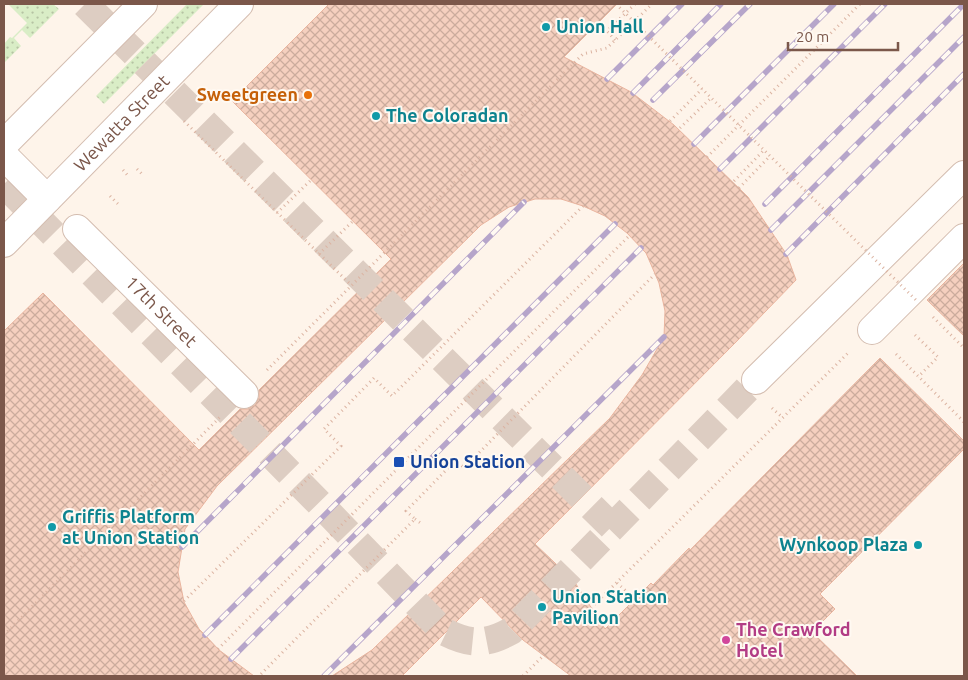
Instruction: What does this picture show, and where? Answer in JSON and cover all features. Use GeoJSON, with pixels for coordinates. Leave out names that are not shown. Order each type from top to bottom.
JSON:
{"type":"FeatureCollection","features":[{"type":"Feature","properties":{"kind":"street"},"geometry":{"type":"LineString","coordinates":[[4,144],[143,4]]}},
{"type":"Feature","properties":{"kind":"street","name":"Wewatta Street"},"geometry":{"type":"LineString","coordinates":[[4,243],[239,4]]}},
{"type":"Feature","properties":{"kind":"street"},"geometry":{"type":"LineString","coordinates":[[4,156],[47,199]]}},
{"type":"Feature","properties":{"kind":"street"},"geometry":{"type":"LineString","coordinates":[[756,380],[964,175]]}},
{"type":"Feature","properties":{"kind":"street","name":"17th Street"},"geometry":{"type":"LineString","coordinates":[[77,229],[244,394]]}},
{"type":"Feature","properties":{"kind":"street"},"geometry":{"type":"LineString","coordinates":[[872,330],[964,238]]}},
{"type":"Feature","properties":{"kind":"path"},"geometry":{"type":"LineString","coordinates":[[616,4],[917,301]]}},
{"type":"Feature","properties":{"kind":"path"},"geometry":{"type":"LineString","coordinates":[[614,39],[607,31],[635,4]]}},
{"type":"Feature","properties":{"kind":"path"},"geometry":{"type":"LineString","coordinates":[[4,634],[583,54],[607,48],[614,39],[652,4]]}},
{"type":"Feature","properties":{"kind":"path"},"geometry":{"type":"LineString","coordinates":[[707,157],[860,4]]}},
{"type":"Feature","properties":{"kind":"path"},"geometry":{"type":"LineString","coordinates":[[670,121],[702,89]]}},
{"type":"Feature","properties":{"kind":"path"},"geometry":{"type":"LineString","coordinates":[[680,128],[711,98]]}},
{"type":"Feature","properties":{"kind":"path"},"geometry":{"type":"LineString","coordinates":[[184,121],[351,286]]}},
{"type":"Feature","properties":{"kind":"path"},"geometry":{"type":"LineString","coordinates":[[734,181],[764,150]]}},
{"type":"Feature","properties":{"kind":"path"},"geometry":{"type":"LineString","coordinates":[[739,188],[770,156]]}},
{"type":"Feature","properties":{"kind":"path"},"geometry":{"type":"LineString","coordinates":[[137,169],[143,175]]}},
{"type":"Feature","properties":{"kind":"path"},"geometry":{"type":"LineString","coordinates":[[277,213],[311,180]]}},
{"type":"Feature","properties":{"kind":"path"},"geometry":{"type":"LineString","coordinates":[[110,196],[118,204]]}},
{"type":"Feature","properties":{"kind":"path"},"geometry":{"type":"LineString","coordinates":[[184,601],[341,446],[324,429],[374,378],[392,396],[583,206]]}},
{"type":"Feature","properties":{"kind":"path"},"geometry":{"type":"LineString","coordinates":[[319,254],[353,221]]}},
{"type":"Feature","properties":{"kind":"path"},"geometry":{"type":"LineString","coordinates":[[218,649],[630,236]]}},
{"type":"Feature","properties":{"kind":"path"},"geometry":{"type":"LineString","coordinates":[[422,524],[406,510],[456,460],[464,468],[655,274]]}},
{"type":"Feature","properties":{"kind":"path"},"geometry":{"type":"LineString","coordinates":[[931,315],[964,348]]}},
{"type":"Feature","properties":{"kind":"path"},"geometry":{"type":"LineString","coordinates":[[591,608],[872,330],[964,422]]}},
{"type":"Feature","properties":{"kind":"path"},"geometry":{"type":"LineString","coordinates":[[918,377],[938,357],[921,340]]}},
{"type":"Feature","properties":{"kind":"path"},"geometry":{"type":"LineString","coordinates":[[261,674],[415,519]]}},
{"type":"Feature","properties":{"kind":"path"},"geometry":{"type":"LineString","coordinates":[[617,583],[635,599]]}},
{"type":"Feature","properties":{"kind":"path"},"geometry":{"type":"LineString","coordinates":[[523,676],[544,656]]}},
{"type":"Feature","properties":{"kind":"green space"},"geometry":{"type":"Polygon","coordinates":[[[8,4],[53,4],[59,9],[30,38],[22,30],[14,38],[21,46],[4,63],[4,44],[27,23],[8,4]]]}},
{"type":"Feature","properties":{"kind":"green space"},"geometry":{"type":"Polygon","coordinates":[[[187,4],[204,4],[104,104],[96,96],[187,4]]]}},
{"type":"Feature","properties":{"kind":"building"},"geometry":{"type":"Polygon","coordinates":[[[329,4],[617,4],[564,57],[631,92],[674,125],[748,197],[787,255],[796,280],[535,544],[574,581],[605,629],[651,583],[653,585],[689,548],[690,550],[880,358],[964,441],[964,449],[820,594],[835,609],[812,632],[857,676],[571,676],[523,640],[481,597],[402,676],[332,676],[372,650],[610,418],[642,375],[664,337],[665,311],[659,283],[646,253],[627,233],[605,216],[561,199],[535,199],[509,207],[481,225],[217,486],[185,529],[178,572],[184,602],[199,629],[219,650],[254,676],[4,676],[4,331],[43,293],[199,450],[240,409],[248,409],[255,405],[259,398],[259,390],[391,259],[232,101],[329,4]]]}},
{"type":"Feature","properties":{"kind":"building"},"geometry":{"type":"Polygon","coordinates":[[[964,263],[964,336],[927,300],[964,263]]]}},
{"type":"Feature","properties":{"kind":"tunnel"},"geometry":{"type":"LineString","coordinates":[[85,4],[613,528]]}},
{"type":"Feature","properties":{"kind":"tunnel"},"geometry":{"type":"LineString","coordinates":[[4,184],[443,631],[461,639],[477,642],[485,641],[511,631],[756,380]]}},
{"type":"Feature","properties":{"kind":"railway"},"geometry":{"type":"LineString","coordinates":[[607,79],[682,4]]}},
{"type":"Feature","properties":{"kind":"railway"},"geometry":{"type":"LineString","coordinates":[[633,93],[721,4]]}},
{"type":"Feature","properties":{"kind":"railway"},"geometry":{"type":"LineString","coordinates":[[653,100],[750,4]]}},
{"type":"Feature","properties":{"kind":"railway"},"geometry":{"type":"LineString","coordinates":[[694,144],[834,4]]}},
{"type":"Feature","properties":{"kind":"railway"},"geometry":{"type":"LineString","coordinates":[[720,169],[885,4]]}},
{"type":"Feature","properties":{"kind":"railway"},"geometry":{"type":"LineString","coordinates":[[765,204],[964,4]]}},
{"type":"Feature","properties":{"kind":"railway"},"geometry":{"type":"LineString","coordinates":[[771,230],[964,37]]}},
{"type":"Feature","properties":{"kind":"railway"},"geometry":{"type":"LineString","coordinates":[[786,254],[964,74]]}},
{"type":"Feature","properties":{"kind":"railway"},"geometry":{"type":"LineString","coordinates":[[182,547],[524,202]]}},
{"type":"Feature","properties":{"kind":"railway"},"geometry":{"type":"LineString","coordinates":[[205,635],[615,224]]}},
{"type":"Feature","properties":{"kind":"railway"},"geometry":{"type":"LineString","coordinates":[[231,659],[641,248]]}},
{"type":"Feature","properties":{"kind":"railway"},"geometry":{"type":"LineString","coordinates":[[324,676],[664,337]]}},
{"type":"Feature","properties":{"kind":"place","name":"Union Hall"},"geometry":{"type":"Point","coordinates":[546,27]}},
{"type":"Feature","properties":{"kind":"place","name":"Sweetgreen"},"geometry":{"type":"Point","coordinates":[308,95]}},
{"type":"Feature","properties":{"kind":"place","name":"The Coloradan"},"geometry":{"type":"Point","coordinates":[376,116]}},
{"type":"Feature","properties":{"kind":"place","name":"Union Station"},"geometry":{"type":"Point","coordinates":[399,462]}},
{"type":"Feature","properties":{"kind":"place","name":"Griffis Platform at Union Station"},"geometry":{"type":"Point","coordinates":[52,527]}},
{"type":"Feature","properties":{"kind":"place","name":"Wynkoop Plaza"},"geometry":{"type":"Point","coordinates":[918,545]}},
{"type":"Feature","properties":{"kind":"place","name":"Union Station Pavilion"},"geometry":{"type":"Point","coordinates":[542,607]}},
{"type":"Feature","properties":{"kind":"place","name":"The Crawford Hotel"},"geometry":{"type":"Point","coordinates":[726,640]}}]}
